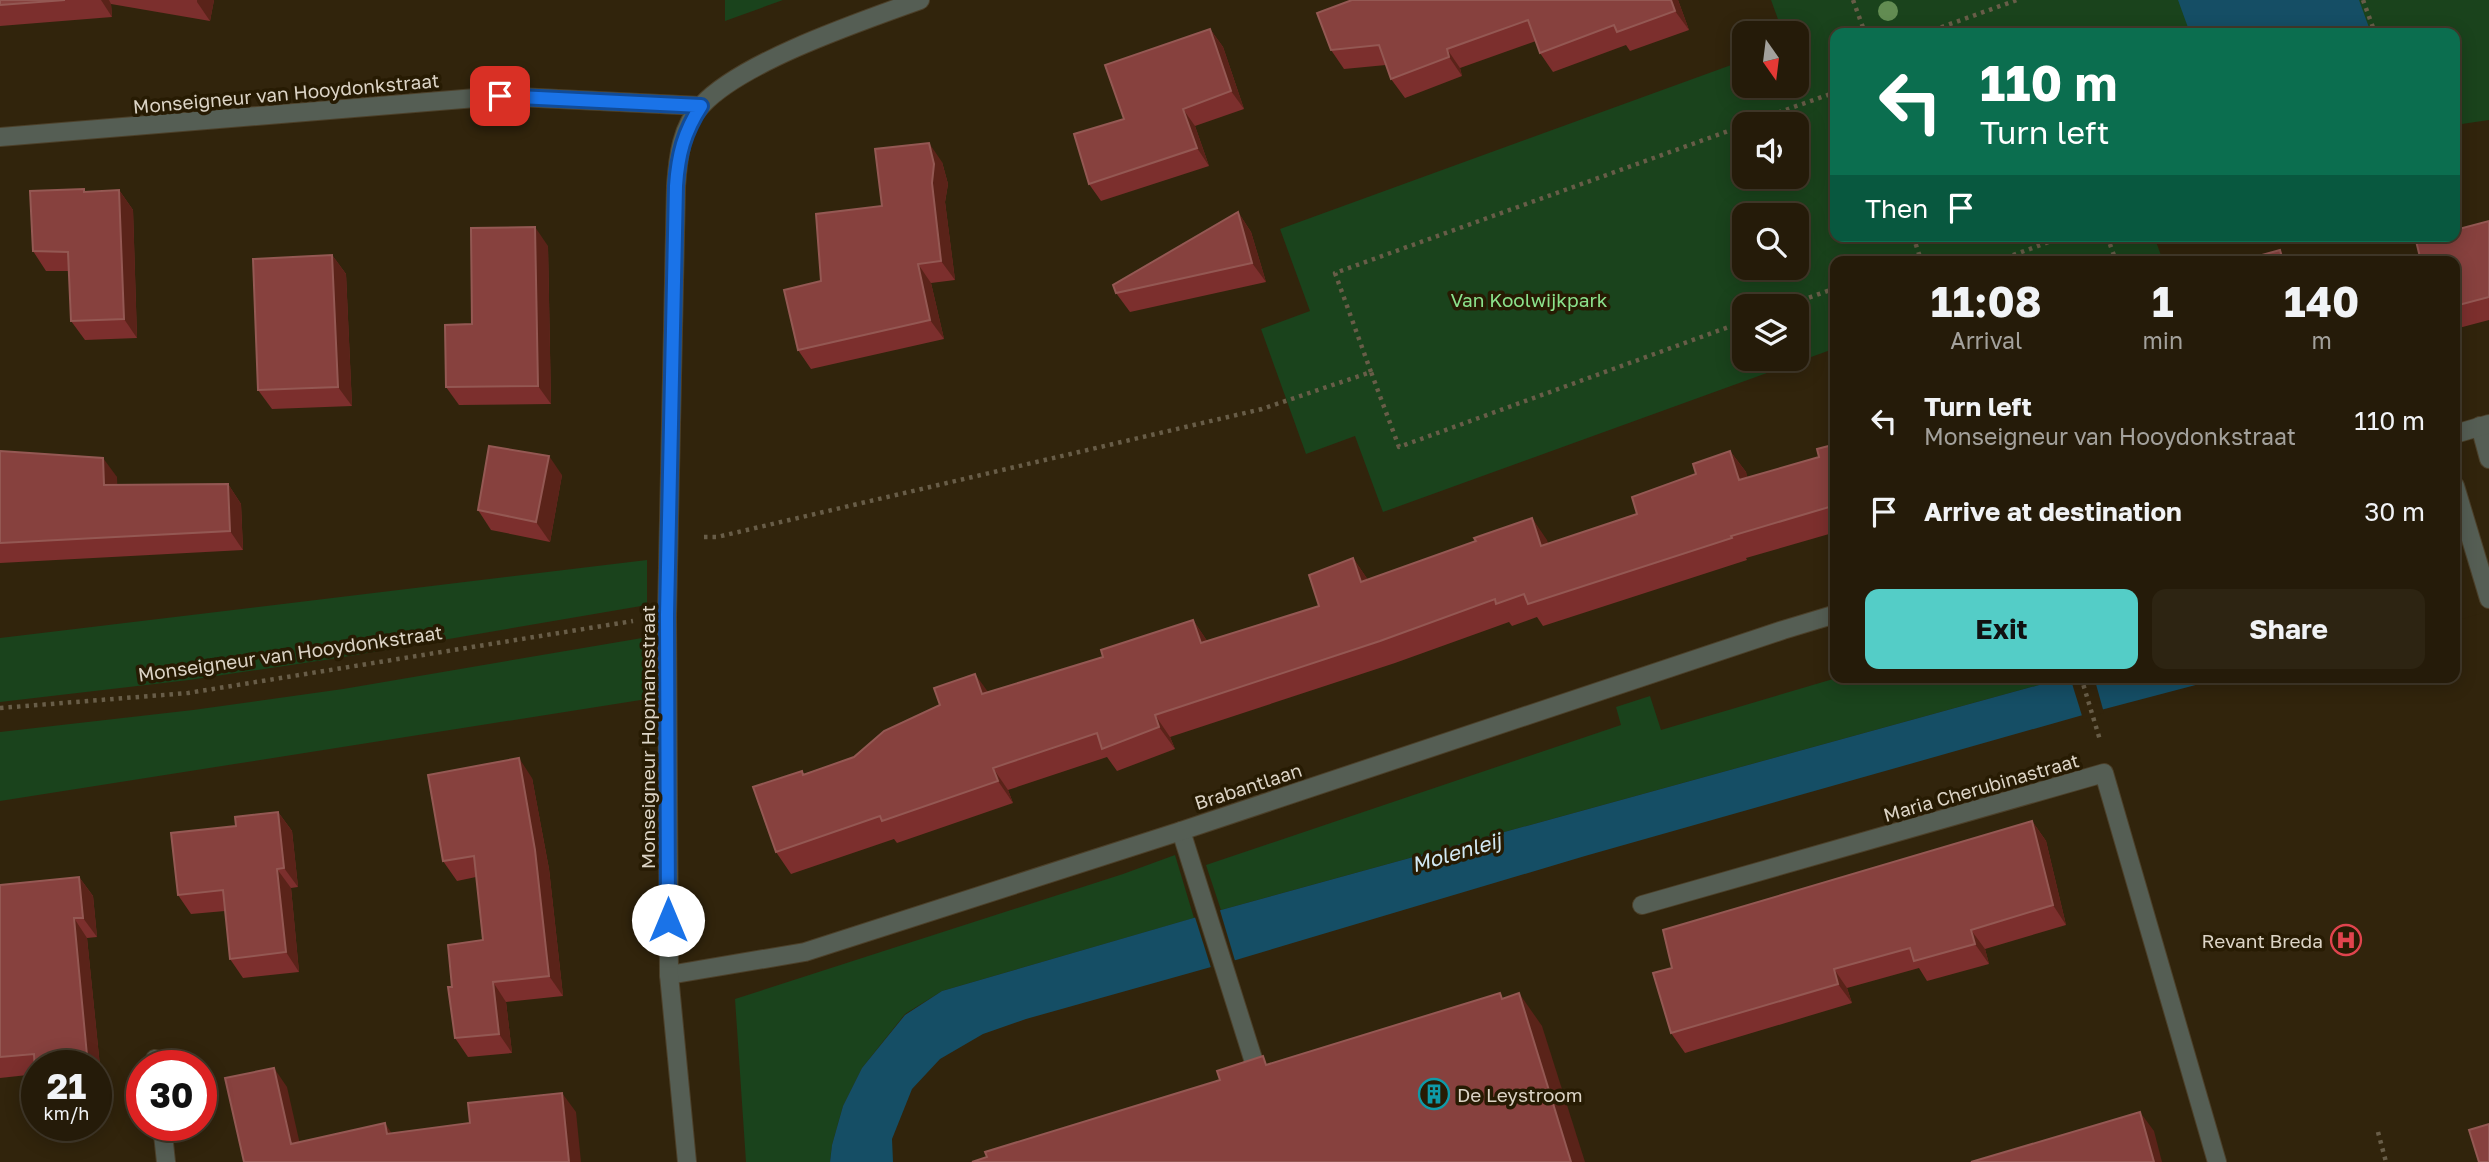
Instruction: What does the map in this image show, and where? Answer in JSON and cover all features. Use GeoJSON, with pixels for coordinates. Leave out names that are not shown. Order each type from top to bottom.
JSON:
{"type":"FeatureCollection","features":[{"type":"Feature","properties":{"kind":"street"},"geometry":{"type":"LineString","coordinates":[[701,106],[726,85],[764,64],[807,44],[920,0]]}},
{"type":"Feature","properties":{"kind":"street","name":"Monseigneur van Hooydonkstraat"},"geometry":{"type":"LineString","coordinates":[[0,137],[500,96],[701,106]]}},
{"type":"Feature","properties":{"kind":"street","name":"Monseigneur Hopmansstraat"},"geometry":{"type":"LineString","coordinates":[[687,1162],[669,975],[668,536],[677,167],[684,137],[701,106]]}},
{"type":"Feature","properties":{"kind":"street"},"geometry":{"type":"LineString","coordinates":[[2460,432],[2484,425],[2489,459]]}},
{"type":"Feature","properties":{"kind":"street"},"geometry":{"type":"LineString","coordinates":[[2460,503],[2489,599]]}},
{"type":"Feature","properties":{"kind":"street","name":"Brabantlaan"},"geometry":{"type":"LineString","coordinates":[[669,975],[805,952],[1181,831],[1830,616]]}},
{"type":"Feature","properties":{"kind":"street","name":"Maria Cherubinastraat"},"geometry":{"type":"LineString","coordinates":[[1643,905],[2104,774],[2217,1162]]}},
{"type":"Feature","properties":{"kind":"street"},"geometry":{"type":"LineString","coordinates":[[1181,831],[1254,1062]]}},
{"type":"Feature","properties":{"kind":"street"},"geometry":{"type":"LineString","coordinates":[[164,1141],[166,1162]]}},
{"type":"Feature","properties":{"kind":"path"},"geometry":{"type":"LineString","coordinates":[[1853,0],[1863,28]]}},
{"type":"Feature","properties":{"kind":"path"},"geometry":{"type":"LineString","coordinates":[[1939,28],[2017,0]]}},
{"type":"Feature","properties":{"kind":"path"},"geometry":{"type":"LineString","coordinates":[[2363,0],[2373,28]]}},
{"type":"Feature","properties":{"kind":"path"},"geometry":{"type":"LineString","coordinates":[[1781,112],[1830,94]]}},
{"type":"Feature","properties":{"kind":"path"},"geometry":{"type":"LineString","coordinates":[[1732,130],[1335,273],[1399,447],[1732,326]]}},
{"type":"Feature","properties":{"kind":"path"},"geometry":{"type":"LineString","coordinates":[[2011,256],[2049,242]]}},
{"type":"Feature","properties":{"kind":"path"},"geometry":{"type":"LineString","coordinates":[[1809,298],[1830,290]]}},
{"type":"Feature","properties":{"kind":"path"},"geometry":{"type":"LineString","coordinates":[[668,536],[717,537],[1262,409],[1371,372]]}},
{"type":"Feature","properties":{"kind":"path","name":"Monseigneur van Hooydonkstraat"},"geometry":{"type":"LineString","coordinates":[[0,708],[188,693],[667,615]]}},
{"type":"Feature","properties":{"kind":"path","name":"Maria Cherubinastraat"},"geometry":{"type":"LineString","coordinates":[[2083,683],[2102,748]]}},
{"type":"Feature","properties":{"kind":"path"},"geometry":{"type":"LineString","coordinates":[[2378,1132],[2386,1162]]}},
{"type":"Feature","properties":{"kind":"green space"},"geometry":{"type":"Polygon","coordinates":[[[725,0],[783,0],[725,21],[725,0]]]}},
{"type":"Feature","properties":{"kind":"green space","name":"Van Koolwijkpark"},"geometry":{"type":"Polygon","coordinates":[[[1771,0],[2489,0],[2489,120],[2460,124],[2460,28],[1830,28],[1830,242],[2156,242],[2161,256],[1830,256],[1830,350],[1809,358],[1809,294],[1732,294],[1732,371],[1772,371],[1383,512],[1355,436],[1306,454],[1261,329],[1310,311],[1280,229],[1732,65],[1732,98],[1810,98],[1810,21],[1779,21],[1771,0]]]}},
{"type":"Feature","properties":{"kind":"green space"},"geometry":{"type":"Polygon","coordinates":[[[647,560],[647,605],[338,658],[189,680],[0,702],[0,638],[647,560]]]}},
{"type":"Feature","properties":{"kind":"green space"},"geometry":{"type":"Polygon","coordinates":[[[648,637],[647,699],[0,801],[0,732],[193,710],[343,689],[648,637]]]}},
{"type":"Feature","properties":{"kind":"green space"},"geometry":{"type":"Polygon","coordinates":[[[1830,680],[1830,683],[2046,683],[1221,910],[1206,865],[1621,725],[1616,707],[1650,696],[1661,730],[1830,680]]]}},
{"type":"Feature","properties":{"kind":"green space"},"geometry":{"type":"Polygon","coordinates":[[[1175,855],[1194,918],[942,991],[905,1014],[862,1068],[843,1106],[830,1162],[746,1162],[735,999],[1175,855]]]}},
{"type":"Feature","properties":{"kind":"water"},"geometry":{"type":"Polygon","coordinates":[[[2178,0],[2359,0],[2369,28],[2188,28],[2178,0]]]}},
{"type":"Feature","properties":{"kind":"water","name":"Molenleij"},"geometry":{"type":"Polygon","coordinates":[[[2046,683],[2203,683],[1585,856],[1236,960],[1026,1019],[983,1034],[940,1059],[912,1089],[892,1139],[893,1162],[830,1162],[843,1106],[862,1068],[905,1015],[942,991],[1221,910],[2046,683]]]}},
{"type":"Feature","properties":{"kind":"pier"},"geometry":{"type":"Polygon","coordinates":[[[2489,556],[2489,611],[2462,619],[2460,563],[2489,556]]]}},
{"type":"Feature","properties":{"kind":"pier"},"geometry":{"type":"Polygon","coordinates":[[[2072,683],[2096,683],[2104,713],[2083,719],[2072,683]]]}},
{"type":"Feature","properties":{"kind":"pier"},"geometry":{"type":"Polygon","coordinates":[[[1219,907],[1236,964],[1212,971],[1194,914],[1219,907]]]}},
{"type":"Feature","properties":{"kind":"building"},"geometry":{"type":"Polygon","coordinates":[[[0,0],[65,0],[0,5],[0,0]]]}},
{"type":"Feature","properties":{"kind":"building"},"geometry":{"type":"Polygon","coordinates":[[[1352,0],[1671,0],[1675,11],[1617,32],[1614,25],[1540,53],[1528,20],[1447,49],[1449,57],[1391,79],[1379,45],[1331,50],[1317,13],[1352,0]]]}},
{"type":"Feature","properties":{"kind":"building"},"geometry":{"type":"Polygon","coordinates":[[[1210,29],[1231,91],[1183,109],[1197,148],[1089,184],[1074,134],[1124,119],[1105,65],[1210,29]]]}},
{"type":"Feature","properties":{"kind":"building"},"geometry":{"type":"Polygon","coordinates":[[[929,143],[934,164],[932,183],[941,261],[918,264],[930,320],[798,350],[784,290],[821,281],[816,214],[882,206],[875,149],[929,143]]]}},
{"type":"Feature","properties":{"kind":"building"},"geometry":{"type":"Polygon","coordinates":[[[84,189],[84,192],[119,190],[124,319],[71,321],[68,252],[33,251],[30,191],[84,189]]]}},
{"type":"Feature","properties":{"kind":"building"},"geometry":{"type":"Polygon","coordinates":[[[1238,212],[1252,263],[1116,293],[1113,285],[1238,212]]]}},
{"type":"Feature","properties":{"kind":"building"},"geometry":{"type":"Polygon","coordinates":[[[2489,221],[2489,297],[2460,305],[2460,256],[2420,256],[2416,242],[2460,242],[2460,229],[2489,221]]]}},
{"type":"Feature","properties":{"kind":"building"},"geometry":{"type":"Polygon","coordinates":[[[535,227],[538,386],[446,387],[445,325],[472,324],[471,228],[535,227]]]}},
{"type":"Feature","properties":{"kind":"building"},"geometry":{"type":"Polygon","coordinates":[[[2280,250],[2282,256],[2258,256],[2280,250]]]}},
{"type":"Feature","properties":{"kind":"building"},"geometry":{"type":"Polygon","coordinates":[[[332,255],[338,387],[258,390],[253,259],[332,255]]]}},
{"type":"Feature","properties":{"kind":"building"},"geometry":{"type":"Polygon","coordinates":[[[489,446],[549,456],[536,522],[478,510],[489,446]]]}},
{"type":"Feature","properties":{"kind":"building"},"geometry":{"type":"Polygon","coordinates":[[[1830,446],[1830,507],[1731,536],[1732,538],[1528,604],[1524,594],[1496,604],[1495,599],[1380,641],[1155,715],[1159,727],[1102,749],[1097,733],[993,768],[998,781],[882,821],[880,816],[776,852],[753,787],[802,771],[803,775],[854,757],[884,731],[940,705],[934,688],[975,674],[982,694],[1103,657],[1101,650],[1193,620],[1201,643],[1319,606],[1309,575],[1353,558],[1361,582],[1532,518],[1541,546],[1637,514],[1632,497],[1696,474],[1693,464],[1730,451],[1739,480],[1819,457],[1817,449],[1830,446]]]}},
{"type":"Feature","properties":{"kind":"building"},"geometry":{"type":"Polygon","coordinates":[[[0,451],[103,458],[104,485],[228,484],[230,531],[0,543],[0,451]]]}},
{"type":"Feature","properties":{"kind":"building"},"geometry":{"type":"Polygon","coordinates":[[[519,758],[535,850],[549,976],[493,982],[499,1034],[455,1038],[448,987],[452,987],[448,945],[483,940],[474,856],[443,861],[428,775],[519,758]]]}},
{"type":"Feature","properties":{"kind":"building"},"geometry":{"type":"Polygon","coordinates":[[[278,812],[284,868],[277,869],[286,952],[230,959],[223,890],[178,895],[171,833],[236,826],[235,817],[278,812]]]}},
{"type":"Feature","properties":{"kind":"building"},"geometry":{"type":"Polygon","coordinates":[[[2032,821],[2053,905],[1971,930],[1975,944],[1914,961],[1910,948],[1834,969],[1838,984],[1671,1033],[1653,973],[1672,968],[1663,930],[2032,821]]]}},
{"type":"Feature","properties":{"kind":"building"},"geometry":{"type":"Polygon","coordinates":[[[79,877],[83,918],[74,918],[86,1050],[21,1050],[21,1055],[0,1057],[0,885],[79,877]]]}},
{"type":"Feature","properties":{"kind":"building","name":"De Leystroom"},"geometry":{"type":"Polygon","coordinates":[[[1500,993],[1502,999],[1519,993],[1571,1162],[972,1162],[987,1157],[985,1152],[1220,1080],[1217,1071],[1263,1056],[1266,1065],[1500,993]]]}},
{"type":"Feature","properties":{"kind":"building"},"geometry":{"type":"Polygon","coordinates":[[[274,1068],[291,1144],[385,1123],[387,1134],[470,1123],[468,1103],[562,1093],[569,1162],[244,1162],[225,1078],[274,1068]]]}},
{"type":"Feature","properties":{"kind":"building"},"geometry":{"type":"Polygon","coordinates":[[[2140,1112],[2154,1162],[1971,1162],[2140,1112]]]}},
{"type":"Feature","properties":{"kind":"building"},"geometry":{"type":"Polygon","coordinates":[[[2489,1124],[2489,1162],[2479,1162],[2469,1130],[2489,1124]]]}},
{"type":"Feature","properties":{"kind":"place","name":"Revant Breda"},"geometry":{"type":"Point","coordinates":[2346,940]}},
{"type":"Feature","properties":{"kind":"place","name":"De Leystroom"},"geometry":{"type":"Point","coordinates":[1434,1094]}},
{"type":"Feature","properties":{"kind":"route"},"geometry":{"type":"LineString","coordinates":[[500,96],[701,106],[688,125],[680,148],[676,186],[667,615],[668,920]]}}]}
